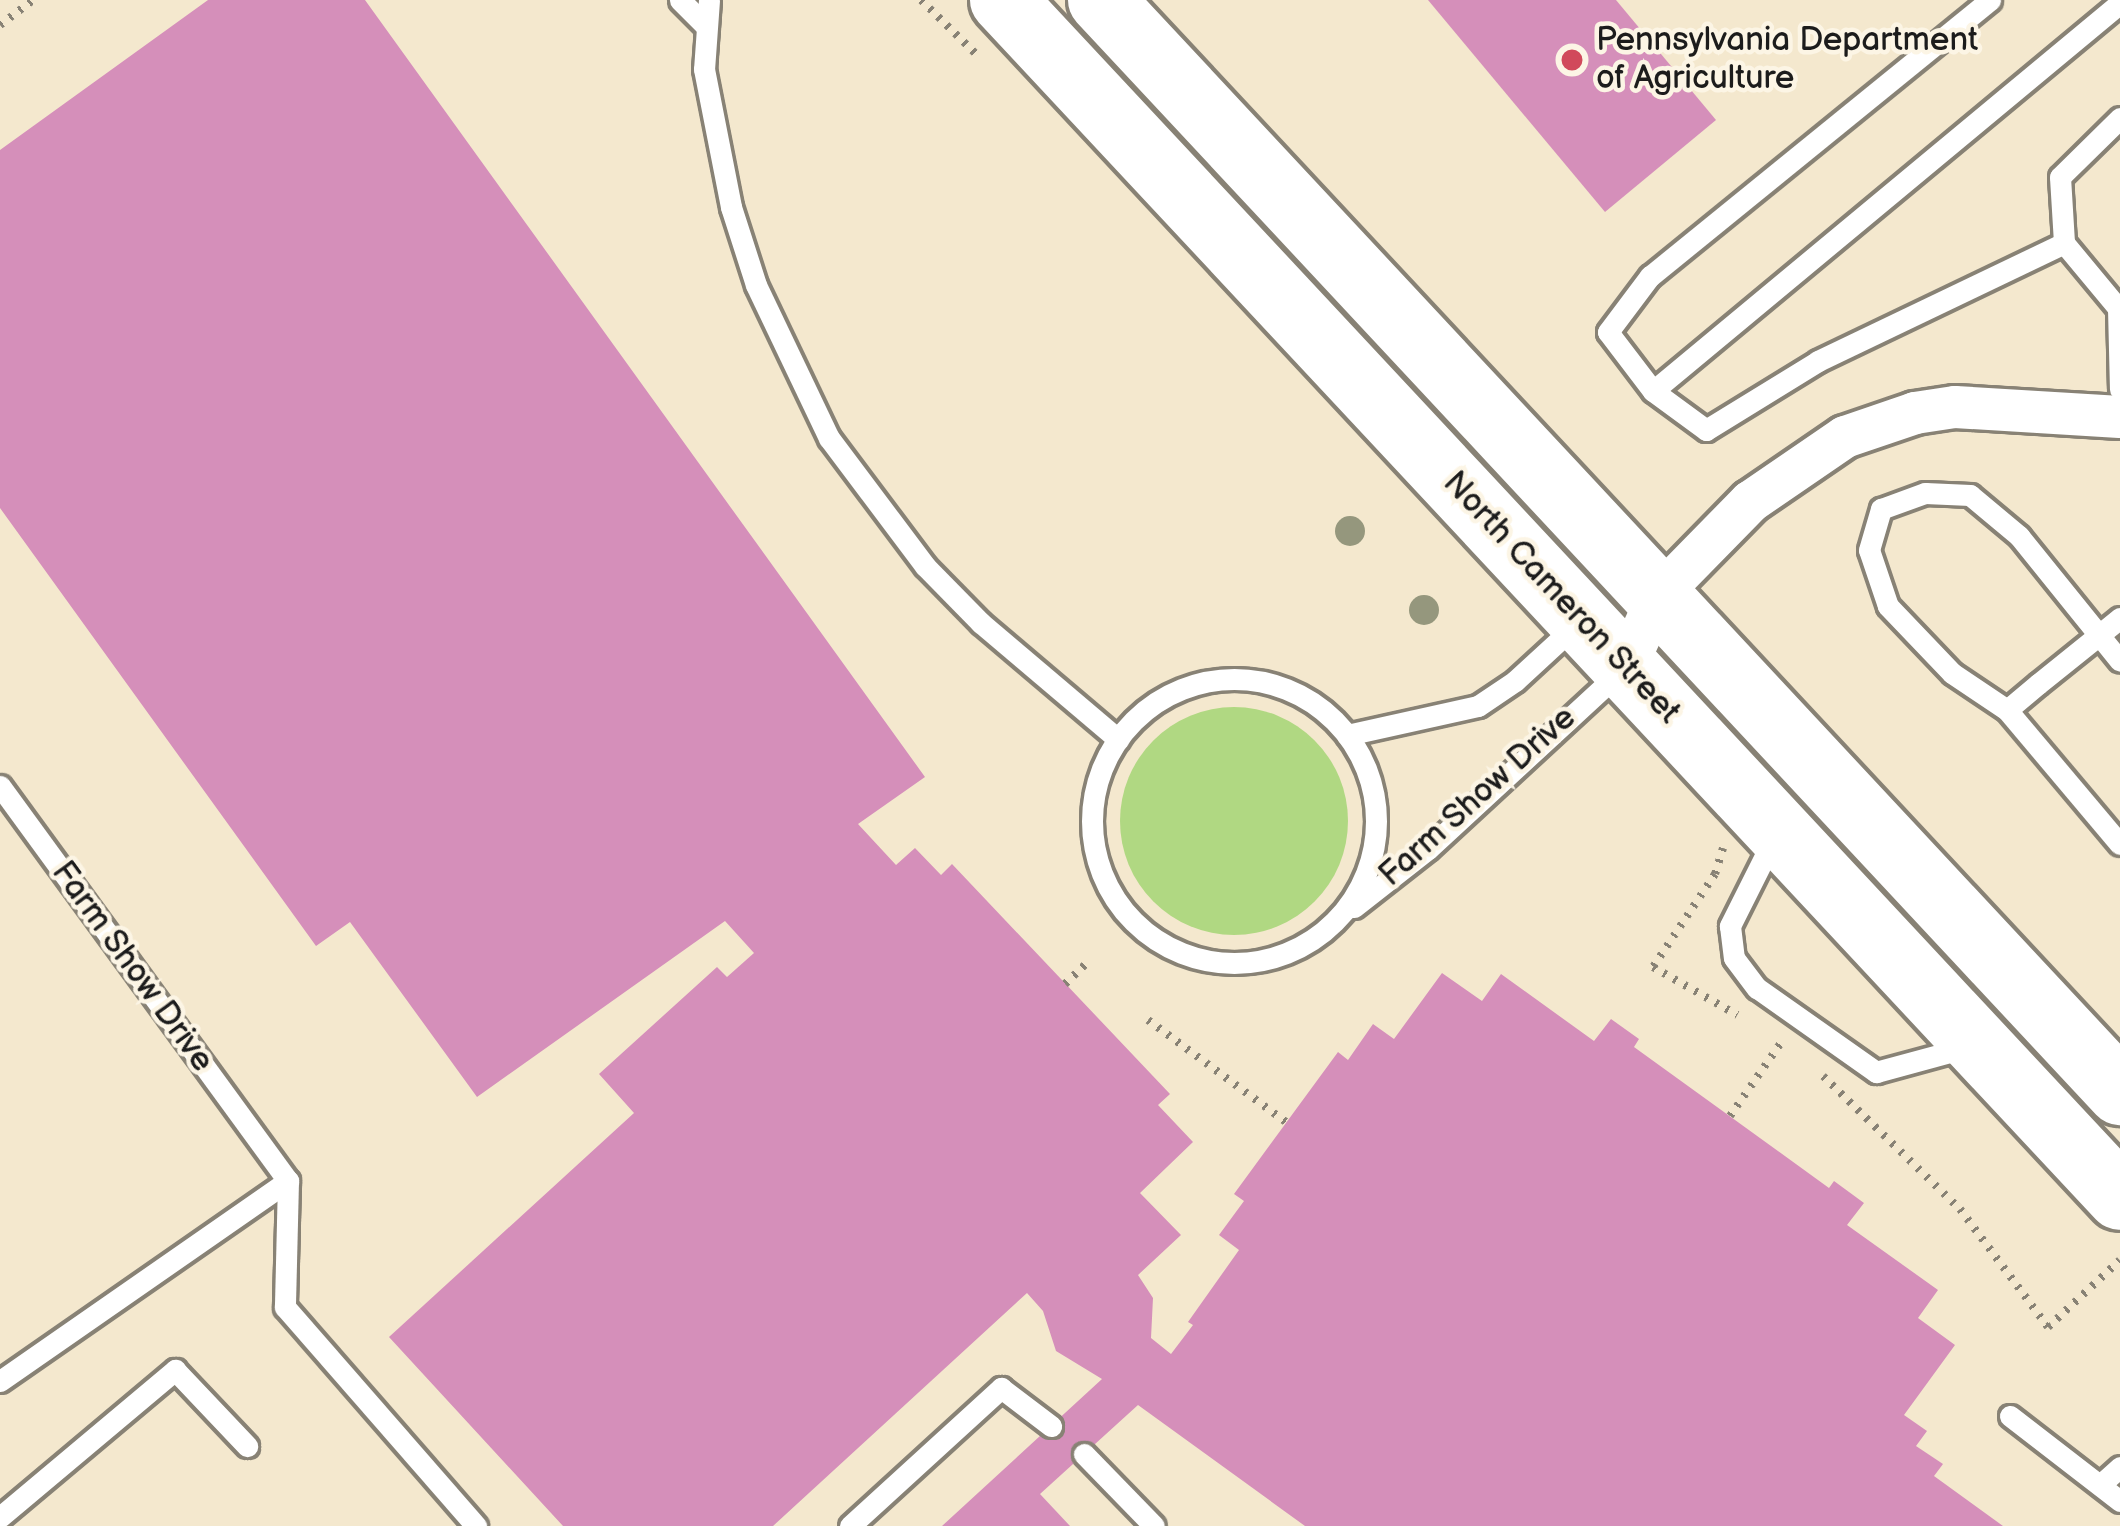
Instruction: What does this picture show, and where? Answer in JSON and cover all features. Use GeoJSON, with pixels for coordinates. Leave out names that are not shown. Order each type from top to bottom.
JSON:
{"type":"FeatureCollection","features":[{"type":"Feature","properties":{"kind":"highway","name":"North Cameron Street"},"geometry":{"type":"LineString","coordinates":[[1003,0],[1626,667],[1750,837],[1978,1044],[2120,1197]]}},
{"type":"Feature","properties":{"kind":"highway"},"geometry":{"type":"LineString","coordinates":[[1101,0],[2120,1092]]}},
{"type":"Feature","properties":{"kind":"street"},"geometry":{"type":"LineString","coordinates":[[1626,667],[1658,596],[1779,478],[1811,456],[1880,423],[1955,406],[2120,417]]}},
{"type":"Feature","properties":{"kind":"street","name":"Farm Show Drive"},"geometry":{"type":"LineString","coordinates":[[1582,620],[1658,596]]}},
{"type":"Feature","properties":{"kind":"lane"},"geometry":{"type":"LineString","coordinates":[[680,0],[705,25]]}},
{"type":"Feature","properties":{"kind":"lane"},"geometry":{"type":"LineString","coordinates":[[710,0],[705,25],[711,116],[731,207],[756,285],[829,438],[925,566],[982,623],[1118,739]]}},
{"type":"Feature","properties":{"kind":"lane"},"geometry":{"type":"LineString","coordinates":[[1990,0],[1650,276],[1608,332],[1653,391],[1706,430],[1818,361],[2064,243]]}},
{"type":"Feature","properties":{"kind":"lane"},"geometry":{"type":"LineString","coordinates":[[1653,391],[2120,3]]}},
{"type":"Feature","properties":{"kind":"lane"},"geometry":{"type":"LineString","coordinates":[[2120,118],[2060,177],[2064,243],[2118,308],[2120,389]]}},
{"type":"Feature","properties":{"kind":"lane"},"geometry":{"type":"LineString","coordinates":[[2120,661],[2019,536],[1970,495],[1925,493],[1881,509],[1869,550],[1888,607],[1952,673],[2007,710],[2120,844]]}},
{"type":"Feature","properties":{"kind":"lane"},"geometry":{"type":"LineString","coordinates":[[2007,710],[2120,618]]}},
{"type":"Feature","properties":{"kind":"lane","name":"Farm Show Drive"},"geometry":{"type":"LineString","coordinates":[[1347,735],[1478,706],[1515,681],[1582,620]]}},
{"type":"Feature","properties":{"kind":"lane","name":"Farm Show Drive"},"geometry":{"type":"LineString","coordinates":[[1330,926],[1427,849],[1626,667]]}},
{"type":"Feature","properties":{"kind":"lane"},"geometry":{"type":"LineString","coordinates":[[1233,680],[1277,686],[1304,698],[1347,735],[1373,790],[1375,835],[1364,878],[1330,926],[1292,950],[1250,963],[1191,957],[1139,928],[1104,881],[1091,823],[1103,765],[1118,739],[1162,699],[1189,687],[1233,680]]}},
{"type":"Feature","properties":{"kind":"lane","name":"Farm Show Drive"},"geometry":{"type":"LineString","coordinates":[[0,785],[288,1180]]}},
{"type":"Feature","properties":{"kind":"lane"},"geometry":{"type":"LineString","coordinates":[[1750,837],[1730,926],[1734,958],[1757,988],[1876,1072],[1889,1073],[1978,1044]]}},
{"type":"Feature","properties":{"kind":"lane"},"geometry":{"type":"LineString","coordinates":[[0,1381],[288,1180]]}},
{"type":"Feature","properties":{"kind":"lane"},"geometry":{"type":"LineString","coordinates":[[288,1180],[285,1307],[476,1526]]}},
{"type":"Feature","properties":{"kind":"lane"},"geometry":{"type":"LineString","coordinates":[[0,1516],[175,1370],[247,1446]]}},
{"type":"Feature","properties":{"kind":"lane"},"geometry":{"type":"LineString","coordinates":[[850,1526],[1001,1388],[1051,1426]]}},
{"type":"Feature","properties":{"kind":"lane"},"geometry":{"type":"LineString","coordinates":[[2010,1416],[2120,1501]]}},
{"type":"Feature","properties":{"kind":"lane"},"geometry":{"type":"LineString","coordinates":[[1084,1454],[1154,1526]]}},
{"type":"Feature","properties":{"kind":"lane"},"geometry":{"type":"LineString","coordinates":[[2100,1485],[2120,1467]]}},
{"type":"Feature","properties":{"kind":"path"},"geometry":{"type":"LineString","coordinates":[[0,25],[34,0]]}},
{"type":"Feature","properties":{"kind":"path"},"geometry":{"type":"LineString","coordinates":[[1742,1018],[1653,967],[1715,874],[1750,837]]}},
{"type":"Feature","properties":{"kind":"path"},"geometry":{"type":"LineString","coordinates":[[1065,984],[1087,963]]}},
{"type":"Feature","properties":{"kind":"path"},"geometry":{"type":"LineString","coordinates":[[1148,1020],[1286,1122]]}},
{"type":"Feature","properties":{"kind":"path"},"geometry":{"type":"LineString","coordinates":[[1761,1031],[1797,1057]]}},
{"type":"Feature","properties":{"kind":"path"},"geometry":{"type":"LineString","coordinates":[[1730,1116],[1780,1044]]}},
{"type":"Feature","properties":{"kind":"path"},"geometry":{"type":"LineString","coordinates":[[1814,1070],[1960,1209],[2048,1327],[2120,1260]]}},
{"type":"Feature","properties":{"kind":"green space"},"geometry":{"type":"Polygon","coordinates":[[[1234,707],[1278,715],[1315,740],[1340,777],[1348,821],[1340,865],[1315,902],[1278,927],[1234,935],[1190,927],[1153,902],[1128,865],[1120,821],[1128,777],[1153,740],[1190,715],[1234,707]]]}},
{"type":"Feature","properties":{"kind":"building"},"geometry":{"type":"Polygon","coordinates":[[[208,0],[365,0],[925,777],[858,824],[896,865],[915,848],[941,875],[952,864],[1170,1094],[1158,1105],[1193,1142],[1140,1193],[1181,1235],[1138,1275],[1153,1298],[1151,1338],[1171,1354],[1193,1325],[1188,1322],[1239,1250],[1219,1235],[1244,1201],[1234,1194],[1338,1052],[1348,1060],[1373,1024],[1394,1039],[1442,973],[1482,1001],[1501,974],[1594,1041],[1611,1019],[1639,1039],[1634,1047],[1829,1188],[1834,1181],[1864,1203],[1847,1225],[1938,1290],[1918,1318],[1955,1345],[1904,1415],[1927,1431],[1916,1446],[1943,1464],[1934,1476],[2003,1526],[1305,1526],[1138,1405],[1040,1494],[1070,1526],[942,1526],[1102,1379],[1056,1351],[1043,1311],[1027,1293],[773,1526],[563,1526],[389,1337],[634,1113],[599,1074],[717,967],[727,977],[754,953],[725,921],[477,1097],[350,922],[316,946],[0,508],[0,150],[208,0]]]}},
{"type":"Feature","properties":{"kind":"building","name":"Pennsylvania Department of Agriculture"},"geometry":{"type":"Polygon","coordinates":[[[1428,0],[1616,0],[1716,120],[1605,212],[1428,0]]]}},
{"type":"Feature","properties":{"kind":"place","name":"Pennsylvania Department of Agriculture"},"geometry":{"type":"Point","coordinates":[1572,60]}}]}
